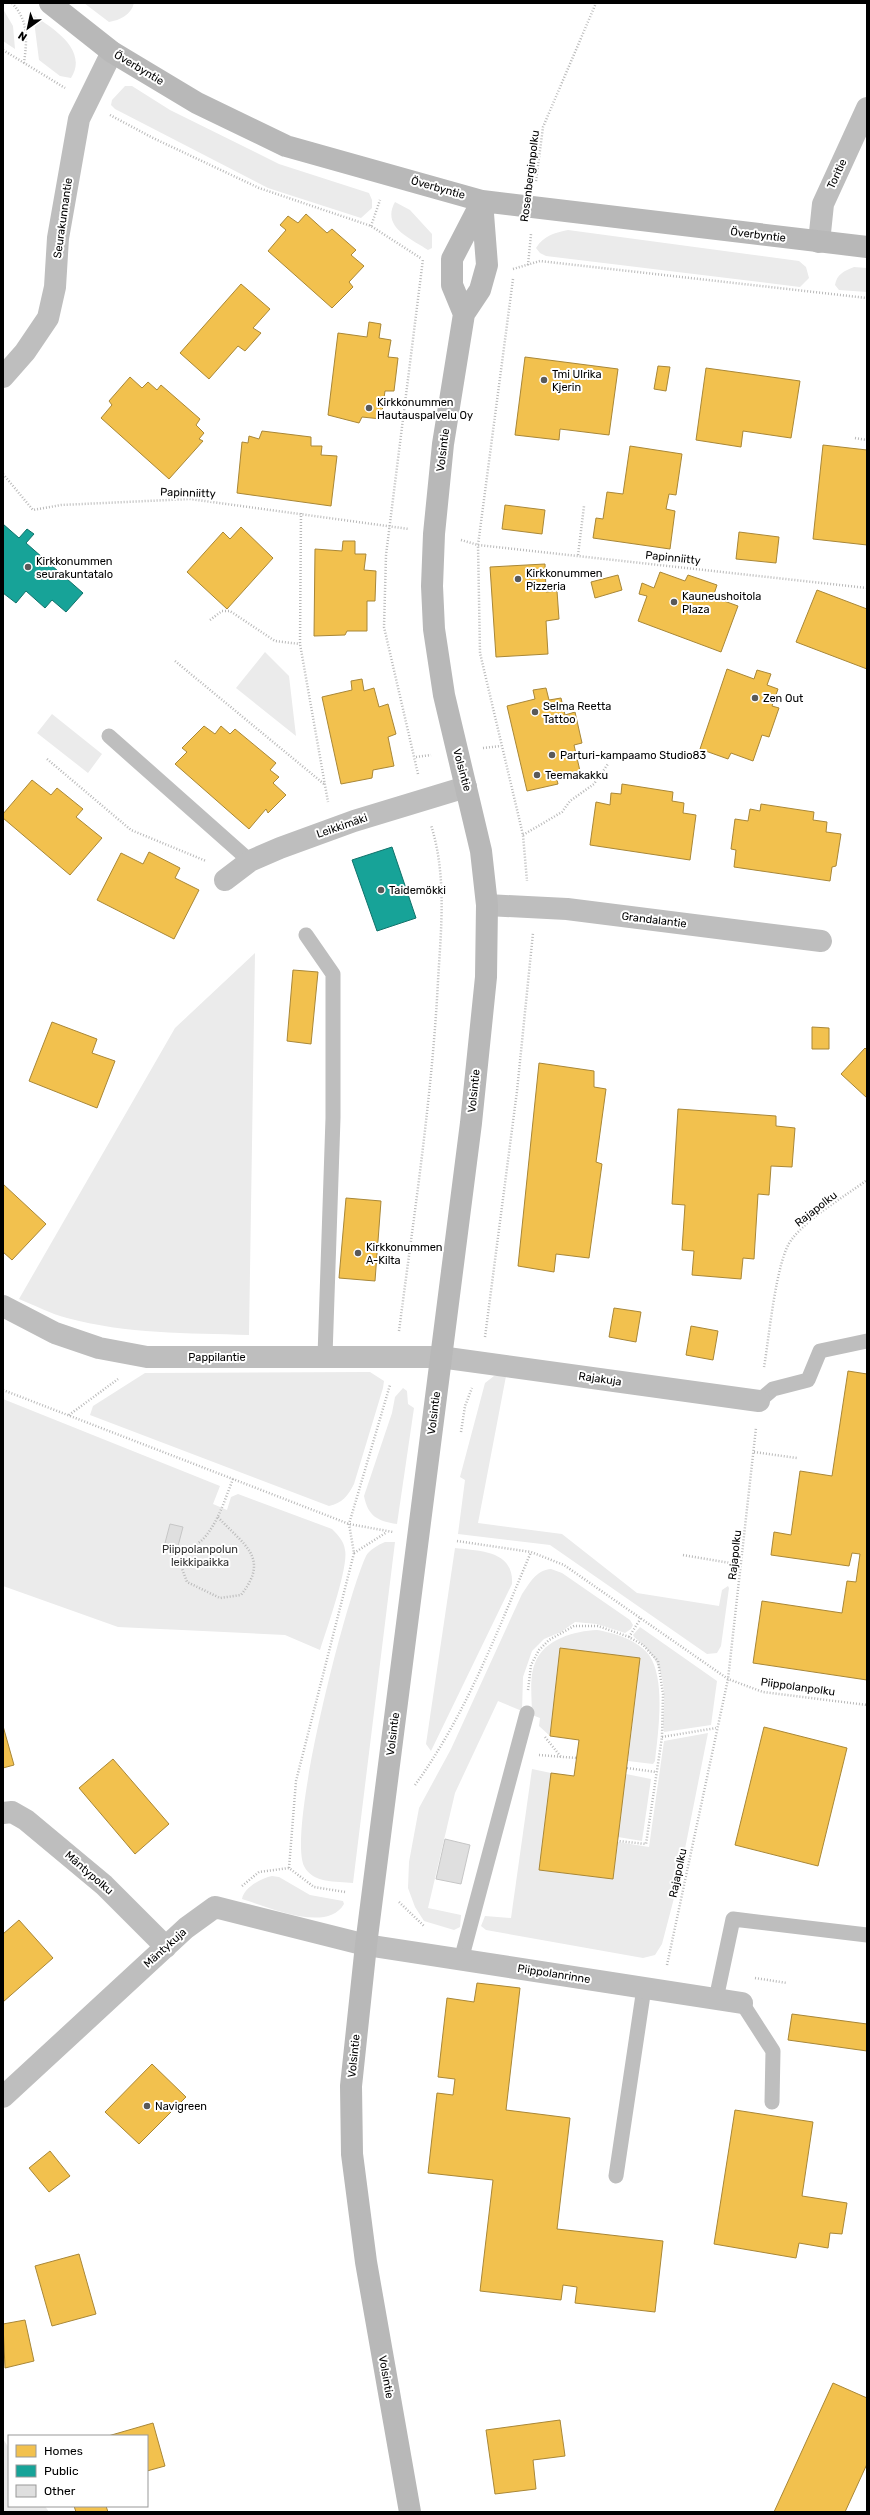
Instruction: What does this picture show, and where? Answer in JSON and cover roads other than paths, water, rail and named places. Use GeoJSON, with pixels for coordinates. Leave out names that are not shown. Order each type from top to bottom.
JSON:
{"type":"FeatureCollection","features":[{"type":"Feature","properties":{"kind":"street","name":"Överbyntie"},"geometry":{"type":"LineString","coordinates":[[50,3],[112,52],[197,103],[286,146],[482,201],[867,247]]}},
{"type":"Feature","properties":{"kind":"street","name":"Seurakunnantie"},"geometry":{"type":"LineString","coordinates":[[3,377],[26,352],[48,318],[55,287],[58,238],[79,119],[86,101],[112,52]]}},
{"type":"Feature","properties":{"kind":"street","name":"Toritie"},"geometry":{"type":"LineString","coordinates":[[819,242],[823,204],[867,108]]}},
{"type":"Feature","properties":{"kind":"street"},"geometry":{"type":"LineString","coordinates":[[464,314],[452,285],[452,259],[482,201]]}},
{"type":"Feature","properties":{"kind":"street","name":"Volsintie"},"geometry":{"type":"LineString","coordinates":[[410,2512],[366,2262],[352,2154],[351,2086],[372,1896],[471,1123],[486,984],[487,906],[481,852],[444,695],[434,629],[432,586],[434,534],[443,444],[464,314],[480,290],[487,264],[482,201]]}},
{"type":"Feature","properties":{"kind":"street","name":"Leikkimäki"},"geometry":{"type":"LineString","coordinates":[[225,880],[250,861],[336,827],[466,787]]}},
{"type":"Feature","properties":{"kind":"street","name":"Grandalantie"},"geometry":{"type":"LineString","coordinates":[[487,906],[529,906],[567,909],[821,941]]}},
{"type":"Feature","properties":{"kind":"street","name":"Pappilantie"},"geometry":{"type":"LineString","coordinates":[[3,1306],[55,1332],[98,1348],[147,1357],[440,1357]]}},
{"type":"Feature","properties":{"kind":"street","name":"Rajakuja"},"geometry":{"type":"LineString","coordinates":[[440,1357],[759,1400]]}},
{"type":"Feature","properties":{"kind":"street","name":"Mäntypolku"},"geometry":{"type":"LineString","coordinates":[[3,1813],[12,1812],[26,1820],[104,1885],[166,1946]]}},
{"type":"Feature","properties":{"kind":"street","name":"Mäntykuja"},"geometry":{"type":"LineString","coordinates":[[3,2097],[166,1946],[215,1907],[366,1945]]}},
{"type":"Feature","properties":{"kind":"street","name":"Piippolanrinne"},"geometry":{"type":"LineString","coordinates":[[366,1945],[742,2003]]}},
{"type":"Feature","properties":{"kind":"lane"},"geometry":{"type":"LineString","coordinates":[[108,736],[250,861]]}},
{"type":"Feature","properties":{"kind":"lane"},"geometry":{"type":"LineString","coordinates":[[306,935],[333,974],[333,1118],[325,1356]]}},
{"type":"Feature","properties":{"kind":"lane"},"geometry":{"type":"LineString","coordinates":[[759,1400],[773,1389],[808,1380],[820,1351],[867,1341]]}},
{"type":"Feature","properties":{"kind":"lane"},"geometry":{"type":"LineString","coordinates":[[460,1960],[526,1713]]}},
{"type":"Feature","properties":{"kind":"lane"},"geometry":{"type":"LineString","coordinates":[[716,1999],[733,1919],[867,1935]]}},
{"type":"Feature","properties":{"kind":"lane"},"geometry":{"type":"LineString","coordinates":[[616,2176],[644,1988]]}},
{"type":"Feature","properties":{"kind":"lane"},"geometry":{"type":"LineString","coordinates":[[742,2003],[773,2051],[772,2102]]}},
{"type":"Feature","properties":{"kind":"place","name":"Tmi Ulrika Kjerin"},"geometry":{"type":"Point","coordinates":[544,380]}},
{"type":"Feature","properties":{"kind":"place","name":"Kirkkonummen Hautauspalvelu Oy"},"geometry":{"type":"Point","coordinates":[369,408]}},
{"type":"Feature","properties":{"kind":"place","name":"Kirkkonummen seurakuntatalo"},"geometry":{"type":"Point","coordinates":[28,567]}},
{"type":"Feature","properties":{"kind":"place","name":"Kirkkonummen Pizzeria"},"geometry":{"type":"Point","coordinates":[518,579]}},
{"type":"Feature","properties":{"kind":"place","name":"Kauneushoitola Plaza"},"geometry":{"type":"Point","coordinates":[674,602]}},
{"type":"Feature","properties":{"kind":"place","name":"Zen Out"},"geometry":{"type":"Point","coordinates":[755,698]}},
{"type":"Feature","properties":{"kind":"place","name":"Selma Reetta Tattoo"},"geometry":{"type":"Point","coordinates":[535,712]}},
{"type":"Feature","properties":{"kind":"place","name":"Parturi-kampaamo Studio83"},"geometry":{"type":"Point","coordinates":[552,755]}},
{"type":"Feature","properties":{"kind":"place","name":"Teemakakku"},"geometry":{"type":"Point","coordinates":[537,775]}},
{"type":"Feature","properties":{"kind":"place","name":"Taidemökki"},"geometry":{"type":"Point","coordinates":[381,890]}},
{"type":"Feature","properties":{"kind":"place","name":"Kirkkonummen A-Kilta"},"geometry":{"type":"Point","coordinates":[358,1253]}},
{"type":"Feature","properties":{"kind":"place","name":"Navigreen"},"geometry":{"type":"Point","coordinates":[147,2106]}},
{"type":"Feature","properties":{"kind":"park label","name":"Piippolanpolun leikkipaikka"},"geometry":{"type":"Point","coordinates":[200,1555]}}]}
